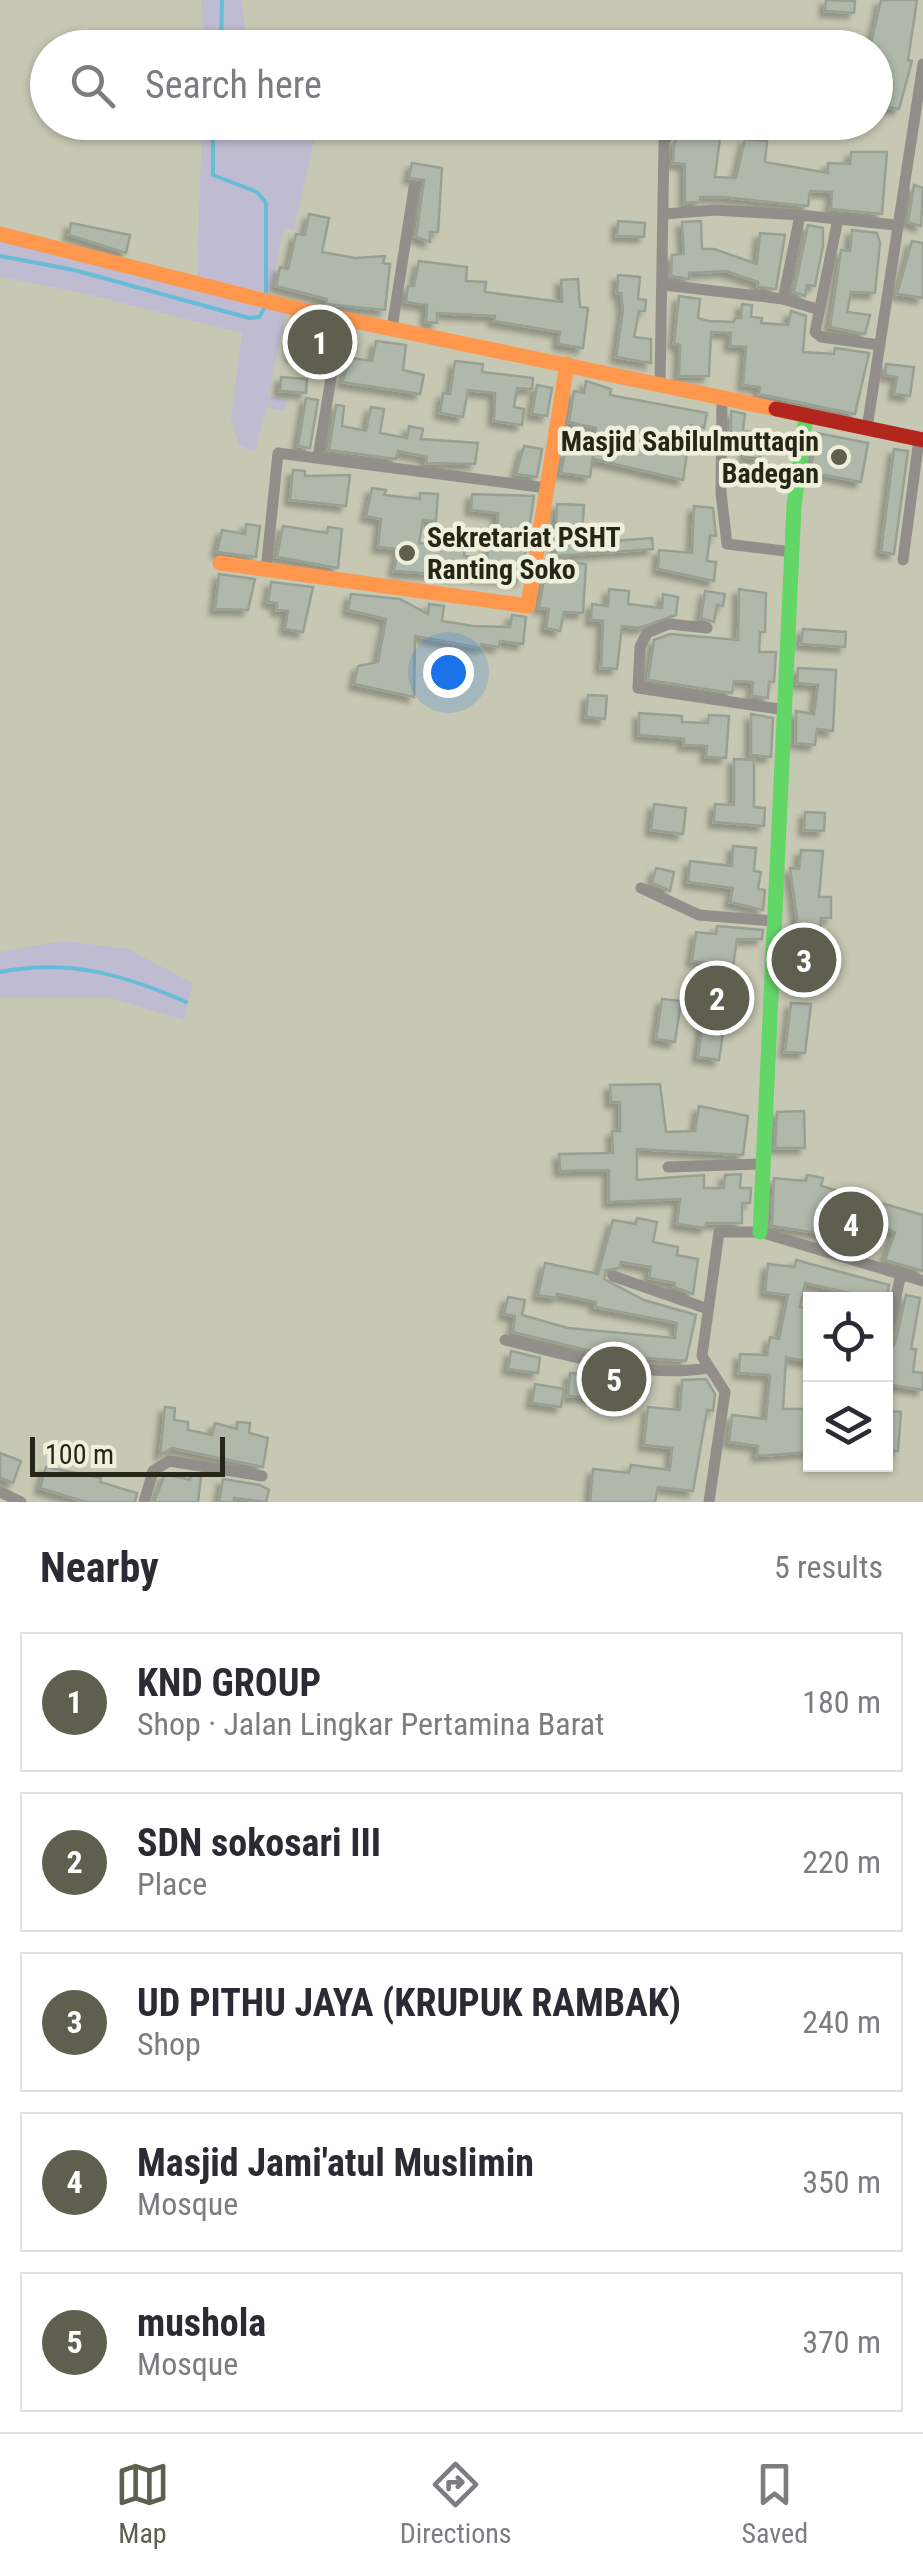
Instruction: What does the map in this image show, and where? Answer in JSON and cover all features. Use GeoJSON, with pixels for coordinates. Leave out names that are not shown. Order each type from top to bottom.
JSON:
{"type":"FeatureCollection","features":[{"type":"Feature","properties":{"kind":"street"},"geometry":{"type":"LineString","coordinates":[[867,428],[895,225],[923,64]]}},
{"type":"Feature","properties":{"kind":"street"},"geometry":{"type":"LineString","coordinates":[[660,384],[666,140]]}},
{"type":"Feature","properties":{"kind":"street"},"geometry":{"type":"LineString","coordinates":[[392,328],[414,188]]}},
{"type":"Feature","properties":{"kind":"street"},"geometry":{"type":"LineString","coordinates":[[664,214],[715,210],[895,225]]}},
{"type":"Feature","properties":{"kind":"street"},"geometry":{"type":"LineString","coordinates":[[783,299],[800,215]]}},
{"type":"Feature","properties":{"kind":"street"},"geometry":{"type":"LineString","coordinates":[[838,219],[815,332],[822,337],[880,346]]}},
{"type":"Feature","properties":{"kind":"street"},"geometry":{"type":"LineString","coordinates":[[0,234],[341,318],[921,440],[903,560]]}},
{"type":"Feature","properties":{"kind":"street"},"geometry":{"type":"LineString","coordinates":[[664,284],[783,299],[817,309]]}},
{"type":"Feature","properties":{"kind":"street"},"geometry":{"type":"LineString","coordinates":[[318,457],[341,318]]}},
{"type":"Feature","properties":{"kind":"street"},"geometry":{"type":"LineString","coordinates":[[220,563],[528,606],[567,364]]}},
{"type":"Feature","properties":{"kind":"street"},"geometry":{"type":"LineString","coordinates":[[722,398],[721,494],[726,542],[792,552]]}},
{"type":"Feature","properties":{"kind":"street"},"geometry":{"type":"LineString","coordinates":[[760,1232],[760,1164],[792,552],[806,416]]}},
{"type":"Feature","properties":{"kind":"street"},"geometry":{"type":"LineString","coordinates":[[266,570],[275,457],[282,452],[547,488]]}},
{"type":"Feature","properties":{"kind":"street"},"geometry":{"type":"LineString","coordinates":[[708,628],[668,624],[647,632],[640,647],[638,688],[784,710]]}},
{"type":"Feature","properties":{"kind":"street"},"geometry":{"type":"LineString","coordinates":[[641,888],[700,915],[774,921]]}},
{"type":"Feature","properties":{"kind":"street"},"geometry":{"type":"LineString","coordinates":[[668,1168],[760,1164]]}},
{"type":"Feature","properties":{"kind":"street"},"geometry":{"type":"LineString","coordinates":[[710,1502],[725,1392],[702,1356],[720,1232],[760,1232],[923,1280]]}},
{"type":"Feature","properties":{"kind":"street"},"geometry":{"type":"LineString","coordinates":[[893,1310],[901,1274]]}},
{"type":"Feature","properties":{"kind":"street"},"geometry":{"type":"LineString","coordinates":[[613,1276],[708,1310]]}},
{"type":"Feature","properties":{"kind":"street"},"geometry":{"type":"LineString","coordinates":[[505,1340],[616,1364],[688,1372],[708,1368]]}},
{"type":"Feature","properties":{"kind":"street"},"geometry":{"type":"LineString","coordinates":[[144,1502],[153,1472],[170,1461],[262,1476]]}},
{"type":"Feature","properties":{"kind":"street"},"geometry":{"type":"LineString","coordinates":[[0,1492],[21,1502]]}},
{"type":"Feature","properties":{"kind":"shaded area"},"geometry":{"type":"Polygon","coordinates":[[[201,0],[242,0],[245,30],[203,30],[201,0]]]}},
{"type":"Feature","properties":{"kind":"shaded area"},"geometry":{"type":"Polygon","coordinates":[[[201,140],[314,140],[294,230],[284,228],[270,294],[197,276],[201,140]]]}},
{"type":"Feature","properties":{"kind":"shaded area"},"geometry":{"type":"Polygon","coordinates":[[[0,240],[287,312],[268,395],[287,400],[284,411],[266,407],[255,452],[239,445],[231,419],[242,333],[83,293],[0,277],[0,240]]]}},
{"type":"Feature","properties":{"kind":"shaded area"},"geometry":{"type":"Polygon","coordinates":[[[64,941],[128,949],[193,983],[184,1020],[107,997],[0,997],[0,952],[64,941]]]}},
{"type":"Feature","properties":{"kind":"building"},"geometry":{"type":"Polygon","coordinates":[[[826,0],[855,1],[854,13],[825,11],[826,0]]]}},
{"type":"Feature","properties":{"kind":"building"},"geometry":{"type":"Polygon","coordinates":[[[881,0],[917,0],[908,60],[912,61],[899,109],[893,108],[893,30],[874,30],[881,0]]]}},
{"type":"Feature","properties":{"kind":"building"},"geometry":{"type":"Polygon","coordinates":[[[676,140],[720,140],[715,177],[736,178],[745,140],[767,141],[765,162],[828,173],[828,163],[850,164],[851,152],[887,152],[882,214],[831,209],[832,192],[810,191],[808,206],[723,197],[700,197],[700,202],[685,203],[685,164],[673,163],[676,140]]]}},
{"type":"Feature","properties":{"kind":"building"},"geometry":{"type":"Polygon","coordinates":[[[412,163],[442,168],[438,232],[430,232],[430,242],[416,237],[424,180],[409,178],[412,163]]]}},
{"type":"Feature","properties":{"kind":"building"},"geometry":{"type":"Polygon","coordinates":[[[914,185],[923,188],[921,226],[908,222],[914,185]]]}},
{"type":"Feature","properties":{"kind":"building"},"geometry":{"type":"Polygon","coordinates":[[[309,214],[329,218],[322,252],[355,258],[385,256],[383,263],[390,264],[385,310],[326,304],[327,299],[276,286],[280,267],[288,269],[296,234],[305,235],[309,214]]]}},
{"type":"Feature","properties":{"kind":"building"},"geometry":{"type":"Polygon","coordinates":[[[618,221],[645,223],[644,237],[617,236],[618,221]]]}},
{"type":"Feature","properties":{"kind":"building"},"geometry":{"type":"Polygon","coordinates":[[[701,221],[702,249],[714,249],[757,264],[760,233],[785,235],[776,289],[758,287],[758,282],[726,271],[689,273],[689,279],[671,276],[672,255],[684,254],[682,222],[701,221]]]}},
{"type":"Feature","properties":{"kind":"building"},"geometry":{"type":"Polygon","coordinates":[[[71,223],[130,235],[126,253],[69,235],[71,223]]]}},
{"type":"Feature","properties":{"kind":"building"},"geometry":{"type":"Polygon","coordinates":[[[808,225],[823,228],[823,246],[815,286],[807,285],[805,296],[794,292],[808,225]]]}},
{"type":"Feature","properties":{"kind":"building"},"geometry":{"type":"Polygon","coordinates":[[[852,230],[877,233],[880,243],[875,293],[851,292],[847,312],[870,315],[865,334],[830,327],[841,250],[850,251],[852,230]]]}},
{"type":"Feature","properties":{"kind":"building"},"geometry":{"type":"Polygon","coordinates":[[[912,241],[923,243],[923,298],[897,294],[912,241]]]}},
{"type":"Feature","properties":{"kind":"building"},"geometry":{"type":"Polygon","coordinates":[[[419,261],[467,267],[466,281],[486,282],[485,292],[562,302],[561,280],[578,279],[580,307],[588,308],[583,348],[558,344],[560,332],[494,321],[495,316],[437,313],[437,323],[426,322],[427,305],[406,302],[419,261]]]}},
{"type":"Feature","properties":{"kind":"building"},"geometry":{"type":"Polygon","coordinates":[[[618,275],[640,277],[638,299],[646,300],[645,311],[639,311],[634,337],[651,339],[651,363],[616,357],[623,310],[621,293],[617,293],[618,275]]]}},
{"type":"Feature","properties":{"kind":"building"},"geometry":{"type":"Polygon","coordinates":[[[679,296],[700,299],[698,318],[709,321],[734,322],[741,318],[742,304],[752,305],[751,317],[762,318],[761,323],[788,325],[791,311],[806,316],[803,352],[834,354],[835,348],[869,353],[855,414],[759,394],[760,387],[743,385],[746,347],[730,346],[731,333],[711,332],[709,376],[679,376],[680,345],[674,344],[679,296]]]}},
{"type":"Feature","properties":{"kind":"building"},"geometry":{"type":"Polygon","coordinates":[[[315,324],[330,327],[324,360],[292,355],[297,330],[314,333],[315,324]]]}},
{"type":"Feature","properties":{"kind":"building"},"geometry":{"type":"Polygon","coordinates":[[[376,341],[406,345],[403,370],[424,375],[420,394],[342,382],[351,358],[372,361],[376,341]]]}},
{"type":"Feature","properties":{"kind":"building"},"geometry":{"type":"Polygon","coordinates":[[[455,361],[483,364],[482,372],[533,378],[532,389],[517,388],[514,407],[524,409],[522,425],[494,421],[495,393],[468,390],[463,417],[440,413],[443,393],[450,394],[455,361]]]}},
{"type":"Feature","properties":{"kind":"building"},"geometry":{"type":"Polygon","coordinates":[[[886,364],[914,367],[910,396],[894,394],[897,377],[885,375],[886,364]]]}},
{"type":"Feature","properties":{"kind":"building"},"geometry":{"type":"Polygon","coordinates":[[[281,377],[307,379],[306,393],[280,391],[281,377]]]}},
{"type":"Feature","properties":{"kind":"building"},"geometry":{"type":"Polygon","coordinates":[[[586,381],[611,389],[610,395],[707,413],[704,428],[691,425],[683,480],[593,459],[596,428],[569,422],[574,391],[584,393],[586,381]]]}},
{"type":"Feature","properties":{"kind":"building"},"geometry":{"type":"Polygon","coordinates":[[[537,385],[552,388],[547,416],[532,414],[537,385]]]}},
{"type":"Feature","properties":{"kind":"building"},"geometry":{"type":"Polygon","coordinates":[[[306,398],[318,400],[310,448],[298,446],[306,398]]]}},
{"type":"Feature","properties":{"kind":"building"},"geometry":{"type":"Polygon","coordinates":[[[336,405],[344,406],[342,426],[366,431],[371,407],[384,409],[380,433],[407,438],[409,426],[423,429],[421,439],[478,443],[475,464],[426,463],[427,457],[398,451],[396,459],[329,450],[336,405]]]}},
{"type":"Feature","properties":{"kind":"building"},"geometry":{"type":"Polygon","coordinates":[[[731,411],[745,414],[743,431],[763,433],[760,459],[745,457],[746,444],[731,442],[731,411]]]}},
{"type":"Feature","properties":{"kind":"building","name":"Masjid Sabilulmuttaqin Badegan"},"geometry":{"type":"Polygon","coordinates":[[[817,433],[868,443],[861,482],[810,472],[817,433]]]}},
{"type":"Feature","properties":{"kind":"building"},"geometry":{"type":"Polygon","coordinates":[[[524,446],[542,449],[537,477],[516,474],[524,446]]]}},
{"type":"Feature","properties":{"kind":"building"},"geometry":{"type":"Polygon","coordinates":[[[894,449],[908,451],[894,554],[881,552],[894,449]]]}},
{"type":"Feature","properties":{"kind":"building"},"geometry":{"type":"Polygon","coordinates":[[[565,451],[593,455],[590,477],[561,473],[565,451]]]}},
{"type":"Feature","properties":{"kind":"building"},"geometry":{"type":"Polygon","coordinates":[[[293,470],[305,471],[305,476],[350,475],[346,506],[290,500],[293,470]]]}},
{"type":"Feature","properties":{"kind":"building"},"geometry":{"type":"Polygon","coordinates":[[[372,488],[386,490],[384,495],[420,499],[420,493],[438,494],[436,521],[423,520],[419,543],[465,547],[464,556],[487,559],[488,547],[496,548],[498,513],[471,510],[472,494],[534,496],[521,580],[394,571],[398,549],[378,547],[381,519],[366,516],[372,488]]]}},
{"type":"Feature","properties":{"kind":"building"},"geometry":{"type":"Polygon","coordinates":[[[557,504],[584,505],[582,535],[612,541],[652,538],[653,549],[555,556],[557,504]]]}},
{"type":"Feature","properties":{"kind":"building"},"geometry":{"type":"Polygon","coordinates":[[[694,506],[713,508],[716,536],[710,535],[707,561],[716,562],[714,581],[658,569],[659,550],[692,553],[694,506]]]}},
{"type":"Feature","properties":{"kind":"building"},"geometry":{"type":"Polygon","coordinates":[[[246,524],[260,526],[256,557],[217,552],[222,530],[245,534],[246,524]]]}},
{"type":"Feature","properties":{"kind":"building"},"geometry":{"type":"Polygon","coordinates":[[[283,526],[327,533],[328,527],[342,529],[338,568],[277,557],[283,526]]]}},
{"type":"Feature","properties":{"kind":"building"},"geometry":{"type":"Polygon","coordinates":[[[555,559],[586,564],[583,613],[564,612],[560,631],[546,628],[549,609],[539,608],[545,573],[554,574],[555,559]]]}},
{"type":"Feature","properties":{"kind":"building"},"geometry":{"type":"Polygon","coordinates":[[[219,574],[255,579],[248,610],[215,609],[219,574]]]}},
{"type":"Feature","properties":{"kind":"building"},"geometry":{"type":"Polygon","coordinates":[[[271,582],[313,587],[303,632],[285,629],[288,611],[277,610],[277,603],[268,602],[271,582]]]}},
{"type":"Feature","properties":{"kind":"building"},"geometry":{"type":"Polygon","coordinates":[[[609,589],[629,591],[628,604],[662,608],[663,594],[678,597],[676,615],[639,628],[622,626],[617,669],[601,668],[603,621],[591,620],[592,604],[608,606],[609,589]]]}},
{"type":"Feature","properties":{"kind":"building"},"geometry":{"type":"Polygon","coordinates":[[[739,589],[766,593],[765,632],[760,632],[759,652],[776,652],[774,682],[769,682],[768,698],[752,696],[753,682],[734,681],[732,693],[648,680],[654,640],[670,634],[738,640],[739,589]]]}},
{"type":"Feature","properties":{"kind":"building"},"geometry":{"type":"Polygon","coordinates":[[[705,591],[725,594],[723,606],[717,605],[714,622],[701,618],[705,591]]]}},
{"type":"Feature","properties":{"kind":"building"},"geometry":{"type":"Polygon","coordinates":[[[351,594],[400,599],[428,614],[429,604],[444,606],[442,621],[473,626],[510,627],[512,615],[526,617],[523,644],[500,641],[499,647],[481,644],[481,648],[415,636],[414,697],[354,684],[358,666],[378,662],[386,619],[348,610],[351,594]]]}},
{"type":"Feature","properties":{"kind":"building"},"geometry":{"type":"Polygon","coordinates":[[[803,629],[846,632],[845,647],[801,644],[803,629]]]}},
{"type":"Feature","properties":{"kind":"building"},"geometry":{"type":"Polygon","coordinates":[[[798,668],[836,670],[833,731],[817,729],[815,745],[796,743],[796,711],[814,714],[818,685],[797,683],[798,668]]]}},
{"type":"Feature","properties":{"kind":"building"},"geometry":{"type":"Polygon","coordinates":[[[588,695],[607,696],[605,719],[586,717],[588,695]]]}},
{"type":"Feature","properties":{"kind":"building"},"geometry":{"type":"Polygon","coordinates":[[[639,713],[682,716],[682,722],[708,723],[709,715],[729,716],[726,758],[706,757],[707,746],[684,745],[684,739],[639,735],[639,713]]]}},
{"type":"Feature","properties":{"kind":"building"},"geometry":{"type":"Polygon","coordinates":[[[751,714],[773,718],[771,757],[751,755],[751,714]]]}},
{"type":"Feature","properties":{"kind":"building"},"geometry":{"type":"Polygon","coordinates":[[[734,759],[754,760],[754,807],[765,808],[764,826],[714,822],[715,804],[734,805],[734,759]]]}},
{"type":"Feature","properties":{"kind":"building"},"geometry":{"type":"Polygon","coordinates":[[[654,804],[686,808],[683,834],[651,830],[654,804]]]}},
{"type":"Feature","properties":{"kind":"building"},"geometry":{"type":"Polygon","coordinates":[[[805,812],[825,813],[824,831],[804,830],[805,812]]]}},
{"type":"Feature","properties":{"kind":"building"},"geometry":{"type":"Polygon","coordinates":[[[733,846],[756,848],[754,871],[761,872],[758,889],[765,890],[763,910],[730,902],[733,888],[688,882],[690,861],[732,866],[733,846]]]}},
{"type":"Feature","properties":{"kind":"building"},"geometry":{"type":"Polygon","coordinates":[[[801,850],[823,851],[819,897],[831,897],[831,918],[821,918],[819,975],[787,972],[797,918],[790,868],[799,869],[801,850]]]}},
{"type":"Feature","properties":{"kind":"building"},"geometry":{"type":"Polygon","coordinates":[[[656,868],[674,872],[670,891],[652,883],[656,868]]]}},
{"type":"Feature","properties":{"kind":"building"},"geometry":{"type":"Polygon","coordinates":[[[717,926],[763,930],[762,939],[737,939],[719,1060],[698,1057],[711,963],[692,961],[696,932],[716,934],[717,926]]]}},
{"type":"Feature","properties":{"kind":"building"},"geometry":{"type":"Polygon","coordinates":[[[662,999],[681,1001],[675,1042],[656,1039],[662,999]]]}},
{"type":"Feature","properties":{"kind":"building"},"geometry":{"type":"Polygon","coordinates":[[[791,1003],[811,1004],[805,1053],[785,1052],[791,1003]]]}},
{"type":"Feature","properties":{"kind":"building"},"geometry":{"type":"Polygon","coordinates":[[[660,1084],[666,1132],[695,1131],[699,1106],[748,1116],[743,1155],[637,1149],[637,1180],[704,1175],[704,1188],[724,1188],[725,1175],[741,1174],[740,1188],[751,1188],[750,1203],[742,1203],[742,1223],[706,1223],[705,1228],[677,1224],[680,1199],[609,1202],[609,1170],[560,1171],[559,1154],[613,1153],[612,1131],[620,1131],[620,1102],[611,1102],[610,1085],[660,1084]]]}},
{"type":"Feature","properties":{"kind":"building"},"geometry":{"type":"Polygon","coordinates":[[[804,1111],[805,1148],[775,1148],[777,1112],[804,1111]]]}},
{"type":"Feature","properties":{"kind":"building"},"geometry":{"type":"Polygon","coordinates":[[[807,1175],[823,1178],[821,1186],[923,1215],[923,1271],[885,1260],[895,1232],[874,1224],[865,1254],[823,1241],[825,1234],[772,1226],[774,1178],[806,1181],[807,1175]]]}},
{"type":"Feature","properties":{"kind":"building"},"geometry":{"type":"Polygon","coordinates":[[[637,1218],[657,1222],[653,1242],[678,1247],[677,1255],[698,1259],[693,1294],[674,1287],[675,1283],[649,1278],[651,1267],[621,1262],[619,1268],[606,1270],[604,1279],[644,1300],[696,1315],[686,1361],[607,1355],[513,1332],[515,1316],[504,1314],[508,1297],[525,1300],[522,1315],[568,1328],[675,1338],[677,1323],[595,1307],[596,1302],[557,1294],[556,1298],[538,1295],[545,1263],[598,1274],[613,1220],[636,1224],[637,1218]]]}},
{"type":"Feature","properties":{"kind":"building"},"geometry":{"type":"Polygon","coordinates":[[[796,1260],[889,1285],[888,1292],[846,1292],[805,1283],[800,1307],[803,1361],[786,1357],[783,1409],[803,1409],[803,1453],[757,1456],[758,1446],[729,1442],[732,1415],[766,1419],[770,1375],[739,1373],[740,1354],[767,1355],[770,1337],[779,1339],[788,1295],[765,1292],[768,1264],[795,1267],[796,1260]]]}},
{"type":"Feature","properties":{"kind":"building"},"geometry":{"type":"Polygon","coordinates":[[[906,1295],[920,1298],[911,1349],[916,1349],[913,1372],[923,1373],[923,1390],[893,1385],[895,1344],[906,1295]]]}},
{"type":"Feature","properties":{"kind":"building"},"geometry":{"type":"Polygon","coordinates":[[[511,1351],[540,1358],[538,1373],[508,1369],[511,1351]]]}},
{"type":"Feature","properties":{"kind":"building"},"geometry":{"type":"Polygon","coordinates":[[[570,1373],[622,1376],[620,1390],[596,1386],[595,1398],[568,1396],[570,1373]]]}},
{"type":"Feature","properties":{"kind":"building"},"geometry":{"type":"Polygon","coordinates":[[[706,1379],[715,1394],[713,1411],[707,1410],[693,1491],[658,1487],[655,1502],[590,1502],[593,1469],[629,1473],[631,1465],[670,1470],[672,1448],[644,1445],[648,1407],[680,1410],[682,1380],[706,1379]]]}},
{"type":"Feature","properties":{"kind":"building"},"geometry":{"type":"Polygon","coordinates":[[[535,1384],[564,1389],[561,1407],[532,1403],[535,1384]]]}},
{"type":"Feature","properties":{"kind":"building"},"geometry":{"type":"Polygon","coordinates":[[[165,1407],[175,1408],[174,1420],[188,1422],[188,1430],[212,1435],[215,1423],[237,1429],[237,1422],[250,1423],[249,1433],[268,1438],[263,1467],[172,1448],[160,1455],[165,1407]]]}},
{"type":"Feature","properties":{"kind":"building"},"geometry":{"type":"Polygon","coordinates":[[[893,1411],[901,1412],[898,1451],[893,1451],[893,1411]]]}},
{"type":"Feature","properties":{"kind":"building"},"geometry":{"type":"Polygon","coordinates":[[[0,1453],[21,1461],[13,1483],[0,1478],[0,1453]]]}},
{"type":"Feature","properties":{"kind":"building"},"geometry":{"type":"Polygon","coordinates":[[[46,1467],[101,1478],[100,1482],[137,1493],[135,1502],[86,1502],[40,1488],[46,1467]]]}},
{"type":"Feature","properties":{"kind":"building"},"geometry":{"type":"Polygon","coordinates":[[[165,1474],[190,1480],[191,1474],[201,1476],[198,1502],[154,1502],[165,1474]]]}},
{"type":"Feature","properties":{"kind":"building"},"geometry":{"type":"Polygon","coordinates":[[[223,1479],[260,1485],[269,1490],[266,1502],[234,1498],[234,1502],[219,1502],[223,1479]]]}},
{"type":"Feature","properties":{"kind":"waterway"},"geometry":{"type":"LineString","coordinates":[[221,30],[222,0]]}},
{"type":"Feature","properties":{"kind":"waterway"},"geometry":{"type":"LineString","coordinates":[[213,140],[213,175],[257,192],[266,203],[266,298]]}},
{"type":"Feature","properties":{"kind":"waterway"},"geometry":{"type":"LineString","coordinates":[[0,256],[74,270],[249,318],[259,317],[265,307]]}},
{"type":"Feature","properties":{"kind":"waterway"},"geometry":{"type":"LineString","coordinates":[[0,972],[73,968],[118,977],[186,1002]]}},
{"type":"Feature","properties":{"kind":"traffic: fast"},"geometry":{"type":"LineString","coordinates":[[760,1232],[794,506],[806,416]]}},
{"type":"Feature","properties":{"kind":"traffic: slow"},"geometry":{"type":"LineString","coordinates":[[0,234],[306,311],[776,409]]}},
{"type":"Feature","properties":{"kind":"traffic: slow"},"geometry":{"type":"LineString","coordinates":[[220,563],[528,606],[567,364]]}},
{"type":"Feature","properties":{"kind":"traffic: jam"},"geometry":{"type":"LineString","coordinates":[[776,409],[923,440]]}},
{"type":"Feature","properties":{"kind":"place","name":"KND GROUP"},"geometry":{"type":"Point","coordinates":[320,342]}},
{"type":"Feature","properties":{"kind":"place","name":"Masjid Sabilulmuttaqin Badegan"},"geometry":{"type":"Point","coordinates":[839,457]}},
{"type":"Feature","properties":{"kind":"place","name":"Sekretariat PSHT Ranting Soko"},"geometry":{"type":"Point","coordinates":[407,553]}},
{"type":"Feature","properties":{"kind":"place","name":"UD PITHU JAYA (KRUPUK RAMBAK)"},"geometry":{"type":"Point","coordinates":[804,960]}},
{"type":"Feature","properties":{"kind":"place","name":"SDN sokosari III"},"geometry":{"type":"Point","coordinates":[717,998]}},
{"type":"Feature","properties":{"kind":"place","name":"Masjid Jami'atul Muslimin"},"geometry":{"type":"Point","coordinates":[851,1224]}},
{"type":"Feature","properties":{"kind":"place","name":"mushola"},"geometry":{"type":"Point","coordinates":[614,1379]}}]}
